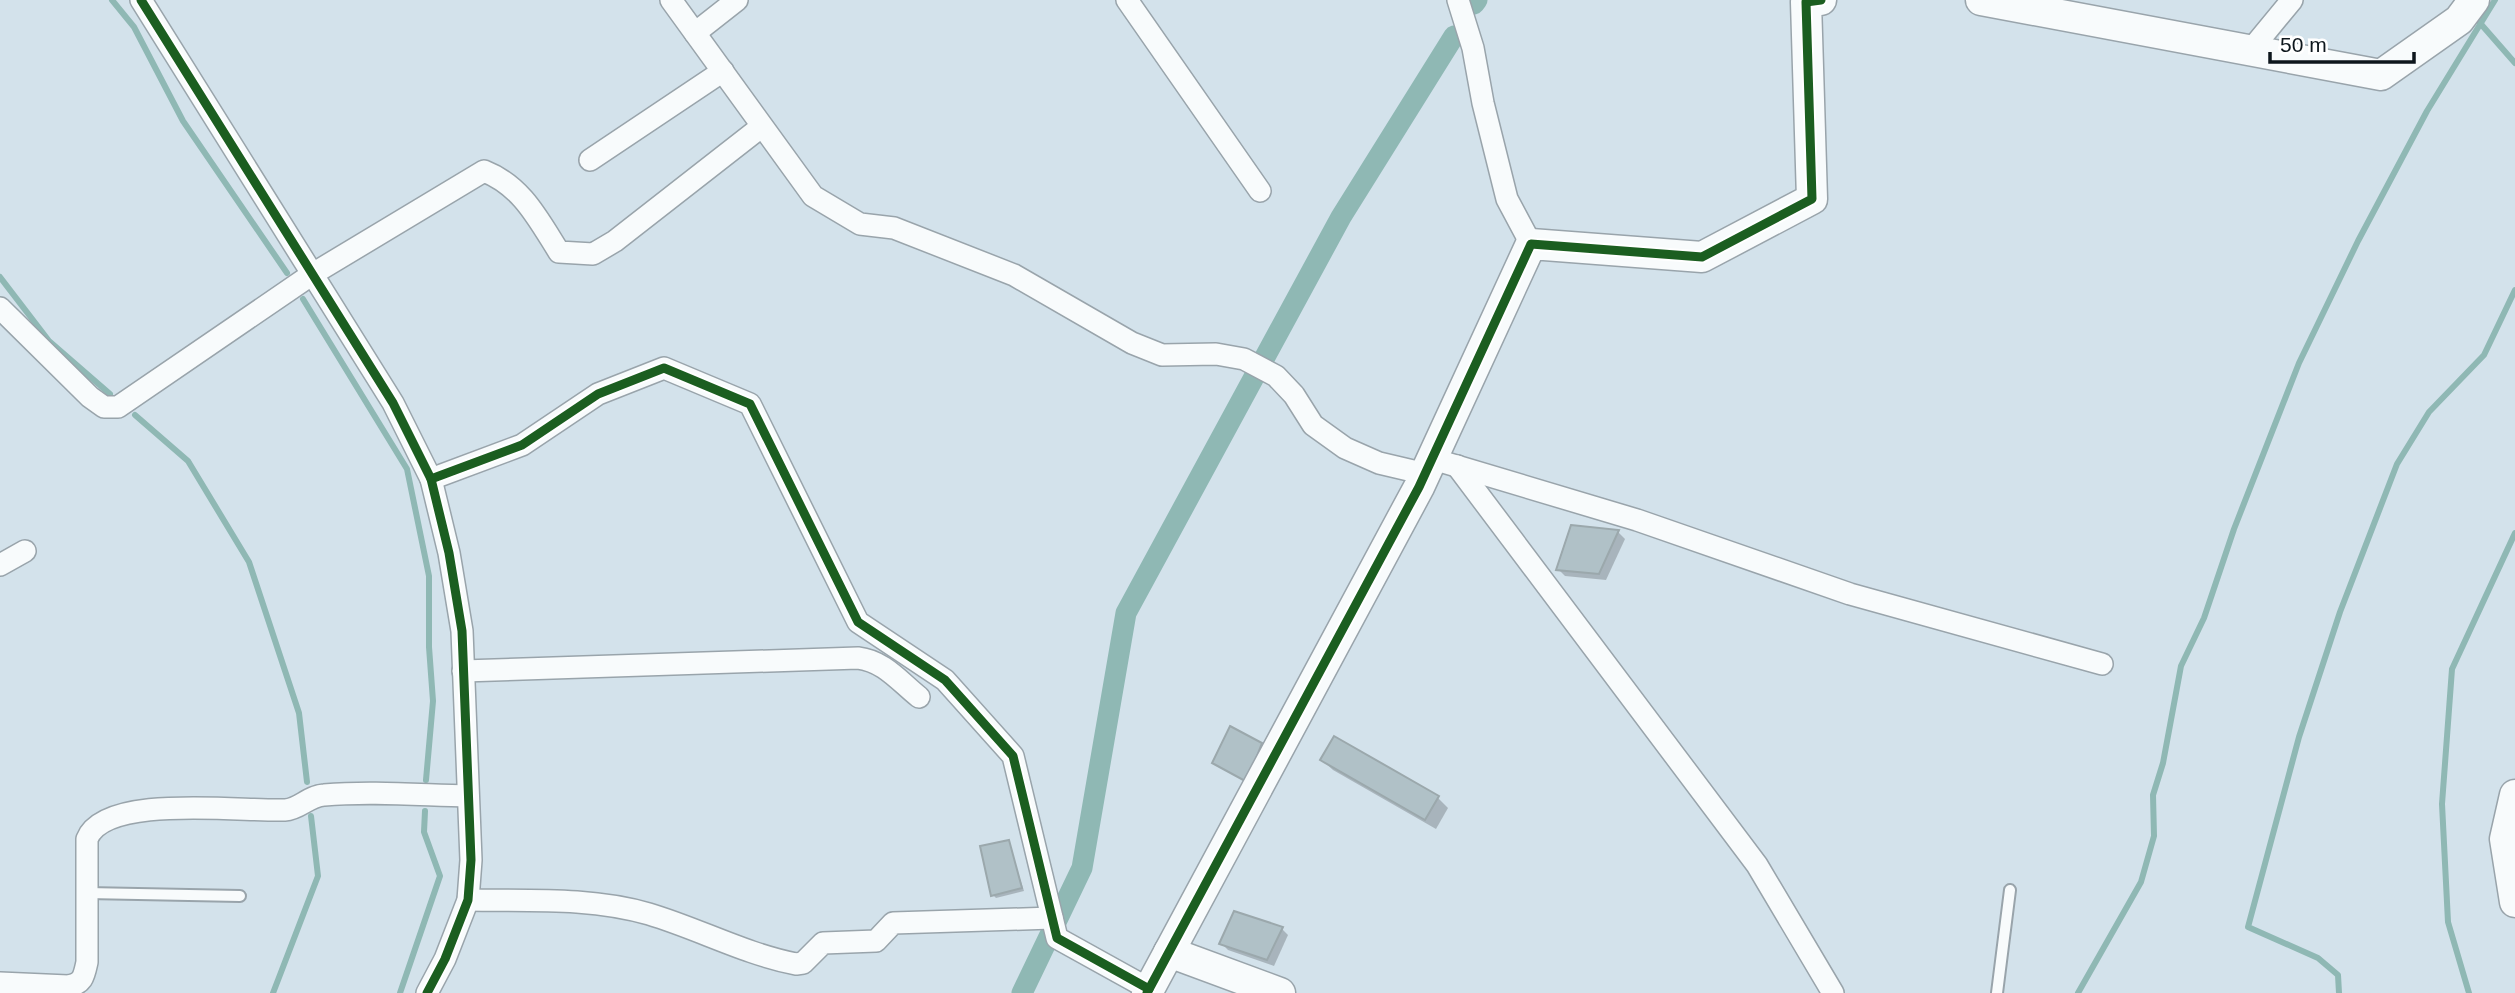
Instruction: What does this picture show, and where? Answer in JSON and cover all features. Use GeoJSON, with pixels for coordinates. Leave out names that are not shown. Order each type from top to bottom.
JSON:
{"type":"FeatureCollection","features":[{"type":"Feature","properties":{"kind":"street"},"geometry":{"type":"LineString","coordinates":[[141,0],[393,403],[431,479],[449,553],[462,631],[471,860],[468,900],[445,959],[427,993]]}},
{"type":"Feature","properties":{"kind":"street"},"geometry":{"type":"LineString","coordinates":[[671,0],[813,196],[860,224],[894,228],[1013,275],[1132,343],[1162,355],[1216,354],[1244,359],[1268,370],[1294,395],[1312,425],[1345,448],[1379,463],[1412,471],[1438,468],[1637,520],[1850,594],[2102,664]]}},
{"type":"Feature","properties":{"kind":"street"},"geometry":{"type":"LineString","coordinates":[[695,33],[737,0]]}},
{"type":"Feature","properties":{"kind":"street"},"geometry":{"type":"LineString","coordinates":[[1127,0],[1261,191]]}},
{"type":"Feature","properties":{"kind":"street"},"geometry":{"type":"LineString","coordinates":[[1458,0],[1474,48],[1483,103],[1507,199],[1531,244]]}},
{"type":"Feature","properties":{"kind":"street"},"geometry":{"type":"LineString","coordinates":[[1981,0],[2381,75],[2459,20],[2473,0]]}},
{"type":"Feature","properties":{"kind":"street"},"geometry":{"type":"LineString","coordinates":[[2250,51],[2292,0]]}},
{"type":"Feature","properties":{"kind":"street"},"geometry":{"type":"LineString","coordinates":[[1531,244],[1702,257],[1812,199],[1810,1]]}},
{"type":"Feature","properties":{"kind":"street"},"geometry":{"type":"LineString","coordinates":[[590,160],[723,71]]}},
{"type":"Feature","properties":{"kind":"street"},"geometry":{"type":"LineString","coordinates":[[0,308],[90,397],[104,407],[118,407],[311,275],[484,171],[503,178],[526,200],[559,252],[593,254],[615,241],[761,127]]}},
{"type":"Feature","properties":{"kind":"street"},"geometry":{"type":"LineString","coordinates":[[431,479],[522,445],[598,394],[664,368],[750,404],[858,622],[945,680],[1013,756],[1057,937],[1148,991],[1333,652],[1438,468],[1531,244]]}},
{"type":"Feature","properties":{"kind":"street"},"geometry":{"type":"LineString","coordinates":[[1438,468],[1757,865],[1833,993]]}},
{"type":"Feature","properties":{"kind":"street"},"geometry":{"type":"LineString","coordinates":[[0,565],[25,551]]}},
{"type":"Feature","properties":{"kind":"street"},"geometry":{"type":"LineString","coordinates":[[463,671],[858,658],[873,660],[886,667],[919,696]]}},
{"type":"Feature","properties":{"kind":"street"},"geometry":{"type":"LineString","coordinates":[[0,983],[68,986],[77,985],[82,980],[87,962],[86,847],[90,832],[103,821],[122,814],[159,809],[287,810],[321,794],[468,796]]}},
{"type":"Feature","properties":{"kind":"street"},"geometry":{"type":"LineString","coordinates":[[2515,795],[2505,839],[2515,902]]}},
{"type":"Feature","properties":{"kind":"street"},"geometry":{"type":"LineString","coordinates":[[468,900],[596,903],[617,906],[650,914],[746,950],[796,964],[808,958],[823,943],[876,941],[892,923],[1052,918]]}},
{"type":"Feature","properties":{"kind":"street"},"geometry":{"type":"LineString","coordinates":[[1169,952],[1280,993]]}},
{"type":"Feature","properties":{"kind":"lane"},"geometry":{"type":"LineString","coordinates":[[1997,993],[2010,890]]}},
{"type":"Feature","properties":{"kind":"lane"},"geometry":{"type":"LineString","coordinates":[[87,893],[240,896]]}},
{"type":"Feature","properties":{"kind":"building"},"geometry":{"type":"Polygon","coordinates":[[[1571,525],[1619,530],[1599,574],[1556,570],[1571,525]]]}},
{"type":"Feature","properties":{"kind":"building"},"geometry":{"type":"Polygon","coordinates":[[[1230,726],[1262,743],[1247,782],[1212,763],[1230,726]]]}},
{"type":"Feature","properties":{"kind":"building"},"geometry":{"type":"Polygon","coordinates":[[[1334,736],[1439,796],[1425,820],[1320,760],[1334,736]]]}},
{"type":"Feature","properties":{"kind":"building"},"geometry":{"type":"Polygon","coordinates":[[[1009,840],[1022,888],[991,896],[980,846],[1009,840]]]}},
{"type":"Feature","properties":{"kind":"building"},"geometry":{"type":"Polygon","coordinates":[[[1234,911],[1283,927],[1267,960],[1219,944],[1234,911]]]}},
{"type":"Feature","properties":{"kind":"waterway"},"geometry":{"type":"LineString","coordinates":[[112,0],[134,27],[183,121],[287,273]]}},
{"type":"Feature","properties":{"kind":"waterway"},"geometry":{"type":"LineString","coordinates":[[1474,4],[1477,0]]}},
{"type":"Feature","properties":{"kind":"waterway"},"geometry":{"type":"LineString","coordinates":[[2078,993],[2141,882],[2154,836],[2153,795],[2163,763],[2181,666],[2204,618],[2234,529],[2299,363],[2358,241],[2427,111],[2495,0]]}},
{"type":"Feature","properties":{"kind":"waterway"},"geometry":{"type":"LineString","coordinates":[[2480,23],[2515,63]]}},
{"type":"Feature","properties":{"kind":"waterway"},"geometry":{"type":"LineString","coordinates":[[1022,993],[1082,868],[1126,613],[1341,217],[1454,36]]}},
{"type":"Feature","properties":{"kind":"waterway"},"geometry":{"type":"LineString","coordinates":[[0,277],[49,341],[110,394]]}},
{"type":"Feature","properties":{"kind":"waterway"},"geometry":{"type":"LineString","coordinates":[[2339,993],[2338,975],[2318,958],[2248,927],[2299,737],[2340,612],[2397,464],[2429,412],[2484,355],[2515,290]]}},
{"type":"Feature","properties":{"kind":"waterway"},"geometry":{"type":"LineString","coordinates":[[303,299],[407,469],[429,576],[429,647],[433,701],[426,780]]}},
{"type":"Feature","properties":{"kind":"waterway"},"geometry":{"type":"LineString","coordinates":[[135,415],[188,461],[249,562],[299,713],[307,782]]}},
{"type":"Feature","properties":{"kind":"waterway"},"geometry":{"type":"LineString","coordinates":[[2469,993],[2448,922],[2442,804],[2452,669],[2515,533]]}},
{"type":"Feature","properties":{"kind":"waterway"},"geometry":{"type":"LineString","coordinates":[[400,993],[440,876],[424,832],[425,811]]}},
{"type":"Feature","properties":{"kind":"waterway"},"geometry":{"type":"LineString","coordinates":[[273,993],[318,876],[311,816]]}},
{"type":"Feature","properties":{"kind":"cycle path"},"geometry":{"type":"LineString","coordinates":[[141,0],[393,403],[431,479],[449,553],[462,631],[471,860],[468,900],[445,959],[427,993]]}},
{"type":"Feature","properties":{"kind":"cycle path"},"geometry":{"type":"LineString","coordinates":[[1147,993],[1419,487],[1531,244],[1702,257],[1812,199],[1806,2],[1821,0]]}},
{"type":"Feature","properties":{"kind":"cycle path"},"geometry":{"type":"LineString","coordinates":[[431,479],[522,445],[598,394],[664,368],[750,404],[858,622],[945,680],[1013,756],[1057,938],[1149,989]]}}]}
